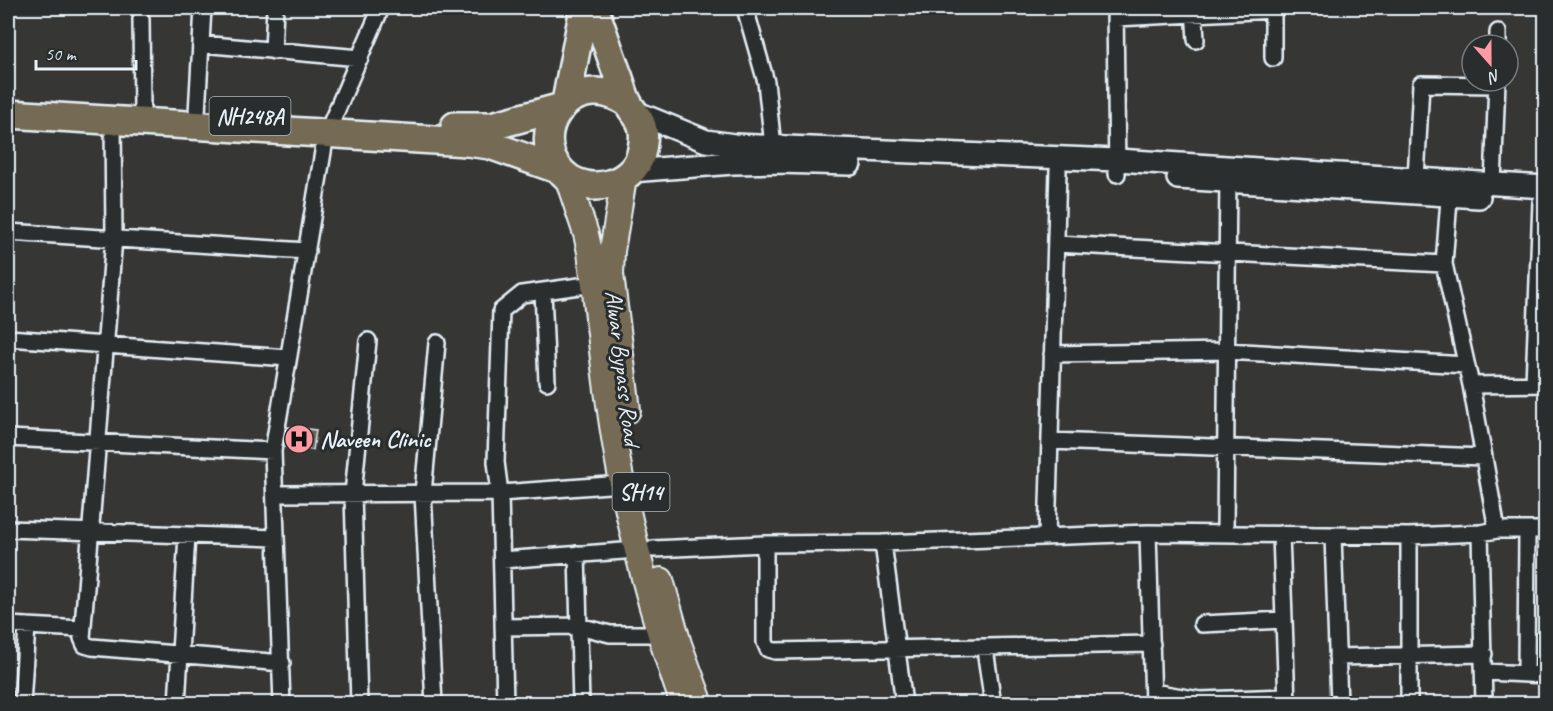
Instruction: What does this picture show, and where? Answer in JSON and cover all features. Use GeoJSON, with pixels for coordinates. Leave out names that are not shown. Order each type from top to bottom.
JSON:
{"type":"FeatureCollection","features":[{"type":"Feature","properties":{"kind":"highway"},"geometry":{"type":"LineString","coordinates":[[564,174],[550,153],[548,143],[551,123],[564,104],[584,8]]}},
{"type":"Feature","properties":{"kind":"highway"},"geometry":{"type":"LineString","coordinates":[[594,8],[632,108],[642,126],[644,142],[640,158],[628,174]]}},
{"type":"Feature","properties":{"kind":"highway","name":"NH248A"},"geometry":{"type":"LineString","coordinates":[[8,114],[329,128],[492,126],[564,104],[586,92],[609,93],[632,108]]}},
{"type":"Feature","properties":{"kind":"highway","name":"NH248A"},"geometry":{"type":"LineString","coordinates":[[8,103],[197,114],[490,145],[564,174],[583,184],[600,187],[628,174]]}},
{"type":"Feature","properties":{"kind":"main road","name":"SH14"},"geometry":{"type":"LineString","coordinates":[[564,174],[603,279],[622,484],[645,550],[659,634],[683,704]]}},
{"type":"Feature","properties":{"kind":"main road","name":"SH14"},"geometry":{"type":"LineString","coordinates":[[603,279],[612,251],[628,174]]}},
{"type":"Feature","properties":{"kind":"main road","name":"Alwar Bypass Road"},"geometry":{"type":"LineString","coordinates":[[603,279],[634,452],[645,550],[701,704]]}},
{"type":"Feature","properties":{"kind":"street"},"geometry":{"type":"LineString","coordinates":[[197,114],[202,8]]}},
{"type":"Feature","properties":{"kind":"street"},"geometry":{"type":"LineString","coordinates":[[273,51],[275,8]]}},
{"type":"Feature","properties":{"kind":"street"},"geometry":{"type":"LineString","coordinates":[[282,704],[273,452],[329,128],[381,8]]}},
{"type":"Feature","properties":{"kind":"street"},"geometry":{"type":"LineString","coordinates":[[745,8],[766,82],[773,146]]}},
{"type":"Feature","properties":{"kind":"street"},"geometry":{"type":"LineString","coordinates":[[1117,167],[1116,13],[1273,9],[1273,58]]}},
{"type":"Feature","properties":{"kind":"street"},"geometry":{"type":"LineString","coordinates":[[1194,11],[1196,40]]}},
{"type":"Feature","properties":{"kind":"street"},"geometry":{"type":"LineString","coordinates":[[141,19],[142,110]]}},
{"type":"Feature","properties":{"kind":"street"},"geometry":{"type":"LineString","coordinates":[[201,44],[360,58]]}},
{"type":"Feature","properties":{"kind":"street"},"geometry":{"type":"LineString","coordinates":[[1416,178],[1421,84],[1460,83]]}},
{"type":"Feature","properties":{"kind":"street"},"geometry":{"type":"LineString","coordinates":[[1493,184],[1496,93]]}},
{"type":"Feature","properties":{"kind":"street"},"geometry":{"type":"LineString","coordinates":[[632,108],[706,141],[1450,188],[1544,197]]}},
{"type":"Feature","properties":{"kind":"street"},"geometry":{"type":"LineString","coordinates":[[113,120],[114,238],[82,630],[85,645],[282,663]]}},
{"type":"Feature","properties":{"kind":"street"},"geometry":{"type":"LineString","coordinates":[[628,174],[778,162],[1058,170],[1117,167]]}},
{"type":"Feature","properties":{"kind":"street"},"geometry":{"type":"LineString","coordinates":[[1047,537],[1058,170]]}},
{"type":"Feature","properties":{"kind":"street"},"geometry":{"type":"LineString","coordinates":[[1227,174],[1416,178],[1450,188],[1493,184],[1544,197]]}},
{"type":"Feature","properties":{"kind":"street"},"geometry":{"type":"LineString","coordinates":[[1225,534],[1227,174]]}},
{"type":"Feature","properties":{"kind":"street"},"geometry":{"type":"LineString","coordinates":[[1450,188],[1444,264],[1471,384],[1497,530]]}},
{"type":"Feature","properties":{"kind":"street"},"geometry":{"type":"LineString","coordinates":[[1471,384],[1540,384],[1544,197]]}},
{"type":"Feature","properties":{"kind":"street"},"geometry":{"type":"LineString","coordinates":[[8,232],[307,251]]}},
{"type":"Feature","properties":{"kind":"street"},"geometry":{"type":"LineString","coordinates":[[1056,244],[1444,264]]}},
{"type":"Feature","properties":{"kind":"street"},"geometry":{"type":"LineString","coordinates":[[505,704],[500,493],[496,462],[501,311],[522,294],[603,279]]}},
{"type":"Feature","properties":{"kind":"street"},"geometry":{"type":"LineString","coordinates":[[543,291],[547,382]]}},
{"type":"Feature","properties":{"kind":"street"},"geometry":{"type":"LineString","coordinates":[[8,338],[288,358]]}},
{"type":"Feature","properties":{"kind":"street"},"geometry":{"type":"LineString","coordinates":[[359,704],[353,494],[368,341]]}},
{"type":"Feature","properties":{"kind":"street"},"geometry":{"type":"LineString","coordinates":[[434,704],[423,493],[437,343]]}},
{"type":"Feature","properties":{"kind":"street"},"geometry":{"type":"LineString","coordinates":[[1052,354],[1226,351],[1466,365]]}},
{"type":"Feature","properties":{"kind":"street"},"geometry":{"type":"LineString","coordinates":[[8,438],[273,452]]}},
{"type":"Feature","properties":{"kind":"street"},"geometry":{"type":"LineString","coordinates":[[1050,441],[1484,457]]}},
{"type":"Feature","properties":{"kind":"street"},"geometry":{"type":"LineString","coordinates":[[275,494],[500,493],[622,484]]}},
{"type":"Feature","properties":{"kind":"street"},"geometry":{"type":"LineString","coordinates":[[8,529],[276,538]]}},
{"type":"Feature","properties":{"kind":"street"},"geometry":{"type":"LineString","coordinates":[[502,560],[765,544],[883,543],[1148,533],[1409,536],[1480,533],[1497,530],[1545,530]]}},
{"type":"Feature","properties":{"kind":"street"},"geometry":{"type":"LineString","coordinates":[[1526,674],[1527,530]]}},
{"type":"Feature","properties":{"kind":"street"},"geometry":{"type":"LineString","coordinates":[[1148,533],[1153,698],[1200,700],[1287,700],[1281,534]]}},
{"type":"Feature","properties":{"kind":"street"},"geometry":{"type":"LineString","coordinates":[[1480,533],[1484,704]]}},
{"type":"Feature","properties":{"kind":"street"},"geometry":{"type":"LineString","coordinates":[[177,704],[187,536]]}},
{"type":"Feature","properties":{"kind":"street"},"geometry":{"type":"LineString","coordinates":[[1333,536],[1338,704]]}},
{"type":"Feature","properties":{"kind":"street"},"geometry":{"type":"LineString","coordinates":[[1408,704],[1409,536]]}},
{"type":"Feature","properties":{"kind":"street"},"geometry":{"type":"LineString","coordinates":[[883,543],[904,704]]}},
{"type":"Feature","properties":{"kind":"street"},"geometry":{"type":"LineString","coordinates":[[765,544],[765,642],[768,649],[775,651],[985,649],[1152,644]]}},
{"type":"Feature","properties":{"kind":"street"},"geometry":{"type":"LineString","coordinates":[[577,554],[581,704]]}},
{"type":"Feature","properties":{"kind":"street"},"geometry":{"type":"LineString","coordinates":[[1202,624],[1284,620]]}},
{"type":"Feature","properties":{"kind":"street"},"geometry":{"type":"LineString","coordinates":[[8,625],[82,630]]}},
{"type":"Feature","properties":{"kind":"street"},"geometry":{"type":"LineString","coordinates":[[22,704],[27,626]]}},
{"type":"Feature","properties":{"kind":"street"},"geometry":{"type":"LineString","coordinates":[[503,627],[579,626],[610,634],[659,634]]}},
{"type":"Feature","properties":{"kind":"street"},"geometry":{"type":"LineString","coordinates":[[985,649],[993,704]]}},
{"type":"Feature","properties":{"kind":"street"},"geometry":{"type":"LineString","coordinates":[[1337,657],[1484,654]]}},
{"type":"Feature","properties":{"kind":"street"},"geometry":{"type":"LineString","coordinates":[[1485,672],[1545,675]]}},
{"type":"Feature","properties":{"kind":"building"},"geometry":{"type":"Polygon","coordinates":[[[287,427],[316,430],[313,450],[285,447],[287,427]]]}},
{"type":"Feature","properties":{"kind":"place","name":"Naveen Clinic"},"geometry":{"type":"Point","coordinates":[299,439]}}]}
